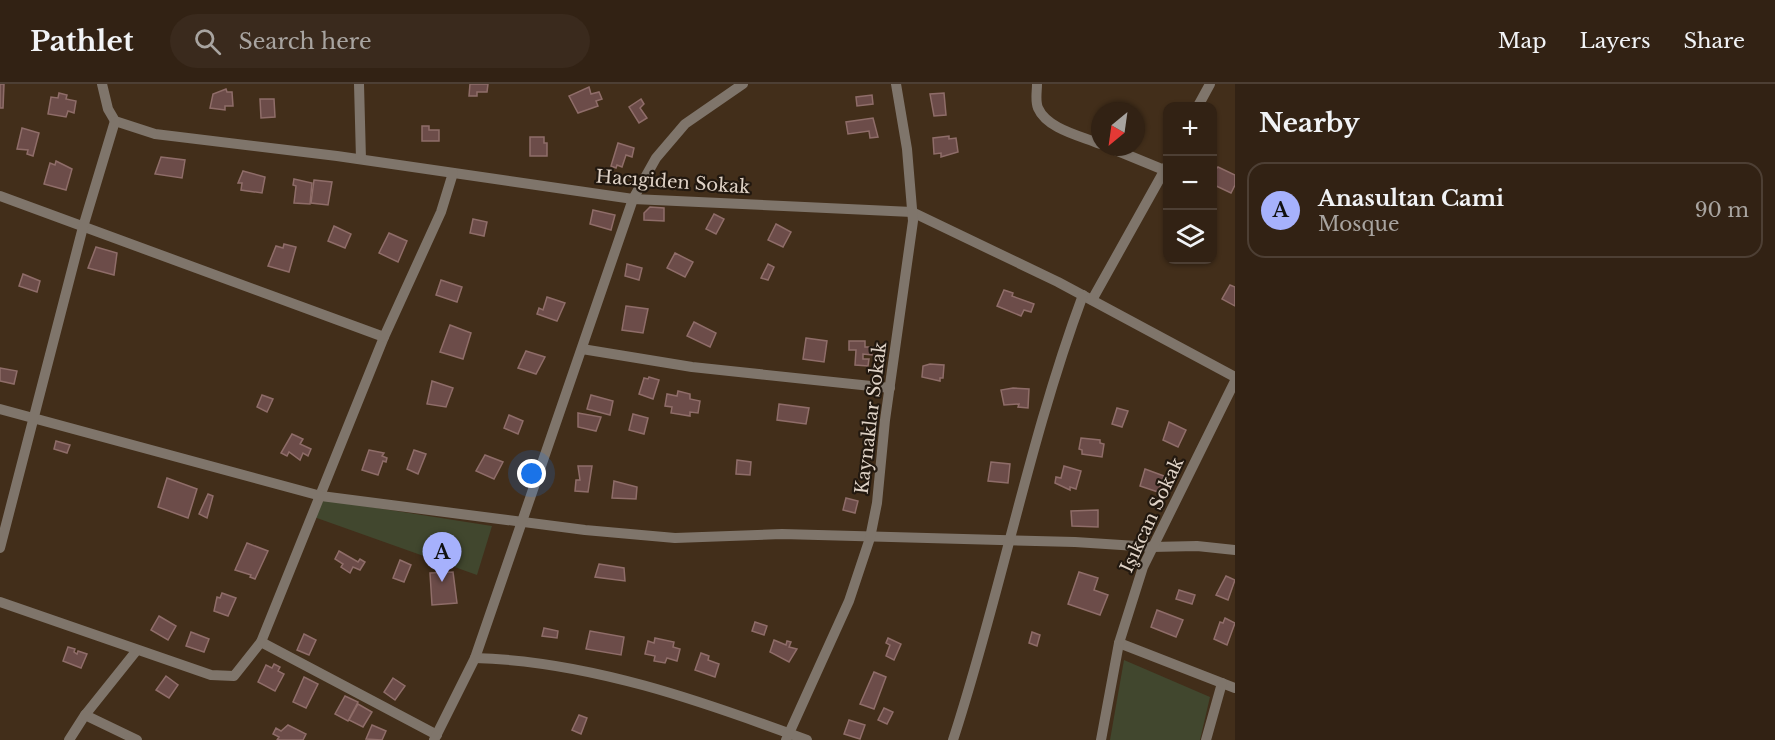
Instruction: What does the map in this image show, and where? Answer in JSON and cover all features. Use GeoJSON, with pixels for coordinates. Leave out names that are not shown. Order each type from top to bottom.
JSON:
{"type":"FeatureCollection","features":[{"type":"Feature","properties":{"kind":"street"},"geometry":{"type":"LineString","coordinates":[[0,548],[82,227],[115,121],[108,109],[102,84]]}},
{"type":"Feature","properties":{"kind":"street"},"geometry":{"type":"LineString","coordinates":[[359,84],[361,159]]}},
{"type":"Feature","properties":{"kind":"street","name":"Kaynaklar Sokak"},"geometry":{"type":"LineString","coordinates":[[788,737],[849,601],[870,538],[878,503],[912,212],[907,149],[896,84]]}},
{"type":"Feature","properties":{"kind":"street"},"geometry":{"type":"LineString","coordinates":[[1037,84],[1037,106],[1042,116],[1055,125],[1091,140]]}},
{"type":"Feature","properties":{"kind":"street"},"geometry":{"type":"LineString","coordinates":[[1200,102],[1210,84]]}},
{"type":"Feature","properties":{"kind":"street"},"geometry":{"type":"LineString","coordinates":[[261,642],[435,738],[475,658],[633,199],[656,158],[686,123],[742,85]]}},
{"type":"Feature","properties":{"kind":"street","name":"Hacıgiden Sokak"},"geometry":{"type":"LineString","coordinates":[[115,121],[155,134],[361,159],[633,199],[912,212],[1088,297],[1235,379]]}},
{"type":"Feature","properties":{"kind":"street"},"geometry":{"type":"LineString","coordinates":[[1134,156],[1163,166]]}},
{"type":"Feature","properties":{"kind":"street"},"geometry":{"type":"LineString","coordinates":[[953,740],[1001,581],[1009,541],[1068,335],[1088,297],[1163,172]]}},
{"type":"Feature","properties":{"kind":"street"},"geometry":{"type":"LineString","coordinates":[[0,602],[211,675],[234,676],[261,642],[384,337],[441,212],[453,173]]}},
{"type":"Feature","properties":{"kind":"street"},"geometry":{"type":"LineString","coordinates":[[0,195],[384,337]]}},
{"type":"Feature","properties":{"kind":"street"},"geometry":{"type":"LineString","coordinates":[[582,349],[692,367],[890,388]]}},
{"type":"Feature","properties":{"kind":"street","name":"Işıkcan Sokak"},"geometry":{"type":"LineString","coordinates":[[1101,740],[1119,643],[1143,567],[1235,379]]}},
{"type":"Feature","properties":{"kind":"street"},"geometry":{"type":"LineString","coordinates":[[0,409],[321,496],[523,522],[675,538],[782,534],[1152,547],[1197,546],[1235,550]]}},
{"type":"Feature","properties":{"kind":"street"},"geometry":{"type":"LineString","coordinates":[[1119,643],[1235,688]]}},
{"type":"Feature","properties":{"kind":"street"},"geometry":{"type":"LineString","coordinates":[[69,740],[85,715],[136,650]]}},
{"type":"Feature","properties":{"kind":"street"},"geometry":{"type":"LineString","coordinates":[[475,658],[512,659],[645,686],[788,737],[807,740]]}},
{"type":"Feature","properties":{"kind":"street"},"geometry":{"type":"LineString","coordinates":[[1206,740],[1222,683]]}},
{"type":"Feature","properties":{"kind":"street"},"geometry":{"type":"LineString","coordinates":[[85,715],[137,740]]}},
{"type":"Feature","properties":{"kind":"green space"},"geometry":{"type":"Polygon","coordinates":[[[326,500],[492,526],[477,575],[314,517],[320,503],[326,500]]]}},
{"type":"Feature","properties":{"kind":"green space"},"geometry":{"type":"Polygon","coordinates":[[[1124,660],[1210,697],[1200,740],[1110,740],[1124,660]]]}},
{"type":"Feature","properties":{"kind":"building"},"geometry":{"type":"Polygon","coordinates":[[[0,84],[4,84],[3,108],[0,108],[0,84]]]}},
{"type":"Feature","properties":{"kind":"building"},"geometry":{"type":"Polygon","coordinates":[[[470,84],[488,84],[487,92],[477,92],[477,96],[469,96],[470,84]]]}},
{"type":"Feature","properties":{"kind":"building"},"geometry":{"type":"Polygon","coordinates":[[[589,87],[591,94],[599,92],[602,99],[596,101],[598,106],[578,113],[569,96],[589,87]]]}},
{"type":"Feature","properties":{"kind":"building"},"geometry":{"type":"Polygon","coordinates":[[[226,89],[227,92],[232,92],[233,106],[225,106],[225,110],[210,108],[213,94],[226,89]]]}},
{"type":"Feature","properties":{"kind":"building"},"geometry":{"type":"Polygon","coordinates":[[[59,93],[67,95],[66,99],[76,101],[74,113],[68,111],[66,117],[48,114],[51,97],[58,98],[59,93]]]}},
{"type":"Feature","properties":{"kind":"building"},"geometry":{"type":"Polygon","coordinates":[[[944,93],[946,115],[934,116],[930,94],[944,93]]]}},
{"type":"Feature","properties":{"kind":"building"},"geometry":{"type":"Polygon","coordinates":[[[872,95],[873,104],[857,106],[856,97],[872,95]]]}},
{"type":"Feature","properties":{"kind":"building"},"geometry":{"type":"Polygon","coordinates":[[[260,99],[274,99],[275,117],[261,118],[260,99]]]}},
{"type":"Feature","properties":{"kind":"building"},"geometry":{"type":"Polygon","coordinates":[[[641,99],[644,104],[640,108],[647,118],[639,123],[629,107],[641,99]]]}},
{"type":"Feature","properties":{"kind":"building"},"geometry":{"type":"Polygon","coordinates":[[[873,118],[878,137],[870,138],[869,131],[848,134],[846,122],[873,118]]]}},
{"type":"Feature","properties":{"kind":"building"},"geometry":{"type":"Polygon","coordinates":[[[422,126],[429,126],[429,130],[439,130],[439,141],[422,141],[422,126]]]}},
{"type":"Feature","properties":{"kind":"building"},"geometry":{"type":"Polygon","coordinates":[[[22,128],[39,133],[33,156],[27,154],[28,150],[17,149],[22,128]]]}},
{"type":"Feature","properties":{"kind":"building"},"geometry":{"type":"Polygon","coordinates":[[[949,136],[949,139],[956,138],[958,152],[941,157],[941,153],[934,154],[933,138],[949,136]]]}},
{"type":"Feature","properties":{"kind":"building"},"geometry":{"type":"Polygon","coordinates":[[[530,137],[544,137],[544,143],[547,143],[547,156],[530,156],[530,137]]]}},
{"type":"Feature","properties":{"kind":"building"},"geometry":{"type":"Polygon","coordinates":[[[618,143],[634,148],[632,157],[626,155],[622,167],[617,165],[616,168],[611,166],[618,143]]]}},
{"type":"Feature","properties":{"kind":"building"},"geometry":{"type":"Polygon","coordinates":[[[161,157],[185,160],[182,178],[155,174],[161,157]]]}},
{"type":"Feature","properties":{"kind":"building"},"geometry":{"type":"Polygon","coordinates":[[[56,161],[72,169],[66,190],[44,184],[50,163],[55,165],[56,161]]]}},
{"type":"Feature","properties":{"kind":"building"},"geometry":{"type":"Polygon","coordinates":[[[1217,168],[1235,175],[1235,185],[1231,193],[1217,186],[1217,168]]]}},
{"type":"Feature","properties":{"kind":"building"},"geometry":{"type":"Polygon","coordinates":[[[243,171],[265,177],[262,193],[241,190],[242,183],[238,183],[243,171]]]}},
{"type":"Feature","properties":{"kind":"building"},"geometry":{"type":"Polygon","coordinates":[[[294,179],[312,183],[310,204],[294,203],[296,186],[293,185],[294,179]]]}},
{"type":"Feature","properties":{"kind":"building"},"geometry":{"type":"Polygon","coordinates":[[[314,180],[332,182],[328,205],[311,203],[314,180]]]}},
{"type":"Feature","properties":{"kind":"building"},"geometry":{"type":"Polygon","coordinates":[[[650,207],[664,208],[664,221],[644,220],[644,213],[650,207]]]}},
{"type":"Feature","properties":{"kind":"building"},"geometry":{"type":"Polygon","coordinates":[[[593,210],[615,215],[611,230],[590,224],[593,210]]]}},
{"type":"Feature","properties":{"kind":"building"},"geometry":{"type":"Polygon","coordinates":[[[714,214],[724,219],[716,234],[706,229],[714,214]]]}},
{"type":"Feature","properties":{"kind":"building"},"geometry":{"type":"Polygon","coordinates":[[[473,219],[487,222],[484,236],[470,233],[473,219]]]}},
{"type":"Feature","properties":{"kind":"building"},"geometry":{"type":"Polygon","coordinates":[[[776,224],[791,232],[783,247],[768,240],[776,224]]]}},
{"type":"Feature","properties":{"kind":"building"},"geometry":{"type":"Polygon","coordinates":[[[334,226],[351,234],[345,248],[328,241],[334,226]]]}},
{"type":"Feature","properties":{"kind":"building"},"geometry":{"type":"Polygon","coordinates":[[[389,233],[407,241],[398,262],[379,253],[389,233]]]}},
{"type":"Feature","properties":{"kind":"building"},"geometry":{"type":"Polygon","coordinates":[[[284,244],[296,247],[289,272],[268,266],[276,246],[283,248],[284,244]]]}},
{"type":"Feature","properties":{"kind":"building"},"geometry":{"type":"Polygon","coordinates":[[[96,247],[117,253],[114,275],[88,268],[96,247]]]}},
{"type":"Feature","properties":{"kind":"building"},"geometry":{"type":"Polygon","coordinates":[[[675,253],[693,262],[685,277],[667,268],[675,253]]]}},
{"type":"Feature","properties":{"kind":"building"},"geometry":{"type":"Polygon","coordinates":[[[627,264],[642,268],[639,280],[625,276],[627,264]]]}},
{"type":"Feature","properties":{"kind":"building"},"geometry":{"type":"Polygon","coordinates":[[[768,264],[774,267],[768,280],[761,278],[768,264]]]}},
{"type":"Feature","properties":{"kind":"building"},"geometry":{"type":"Polygon","coordinates":[[[23,274],[40,281],[37,292],[19,286],[23,274]]]}},
{"type":"Feature","properties":{"kind":"building"},"geometry":{"type":"Polygon","coordinates":[[[441,280],[462,287],[457,302],[436,295],[441,280]]]}},
{"type":"Feature","properties":{"kind":"building"},"geometry":{"type":"Polygon","coordinates":[[[1230,285],[1235,287],[1235,306],[1222,299],[1230,285]]]}},
{"type":"Feature","properties":{"kind":"building"},"geometry":{"type":"Polygon","coordinates":[[[1004,290],[1013,293],[1012,296],[1034,304],[1031,312],[1024,310],[1021,316],[997,306],[1004,290]]]}},
{"type":"Feature","properties":{"kind":"building"},"geometry":{"type":"Polygon","coordinates":[[[547,297],[565,303],[557,321],[537,314],[539,308],[543,310],[547,297]]]}},
{"type":"Feature","properties":{"kind":"building"},"geometry":{"type":"Polygon","coordinates":[[[626,306],[648,309],[643,333],[622,330],[626,306]]]}},
{"type":"Feature","properties":{"kind":"building"},"geometry":{"type":"Polygon","coordinates":[[[694,322],[716,333],[710,347],[687,336],[694,322]]]}},
{"type":"Feature","properties":{"kind":"building"},"geometry":{"type":"Polygon","coordinates":[[[450,325],[471,333],[463,359],[440,352],[450,325]]]}},
{"type":"Feature","properties":{"kind":"building"},"geometry":{"type":"Polygon","coordinates":[[[806,338],[827,341],[824,362],[803,359],[806,338]]]}},
{"type":"Feature","properties":{"kind":"building"},"geometry":{"type":"Polygon","coordinates":[[[849,341],[865,341],[865,347],[872,347],[872,355],[863,354],[863,359],[869,359],[868,366],[855,365],[856,350],[849,350],[849,341]]]}},
{"type":"Feature","properties":{"kind":"building"},"geometry":{"type":"Polygon","coordinates":[[[526,351],[545,357],[536,374],[518,368],[526,351]]]}},
{"type":"Feature","properties":{"kind":"building"},"geometry":{"type":"Polygon","coordinates":[[[944,365],[943,378],[940,378],[940,381],[922,377],[923,366],[944,365]]]}},
{"type":"Feature","properties":{"kind":"building"},"geometry":{"type":"Polygon","coordinates":[[[0,368],[17,371],[14,384],[0,381],[0,368]]]}},
{"type":"Feature","properties":{"kind":"building"},"geometry":{"type":"Polygon","coordinates":[[[644,378],[659,380],[653,399],[639,394],[644,378]]]}},
{"type":"Feature","properties":{"kind":"building"},"geometry":{"type":"Polygon","coordinates":[[[432,381],[453,388],[446,407],[427,404],[432,381]]]}},
{"type":"Feature","properties":{"kind":"building"},"geometry":{"type":"Polygon","coordinates":[[[1029,389],[1028,408],[1018,407],[1019,404],[1004,405],[1001,390],[1029,389]]]}},
{"type":"Feature","properties":{"kind":"building"},"geometry":{"type":"Polygon","coordinates":[[[678,391],[690,394],[690,399],[700,401],[698,413],[690,412],[690,416],[671,413],[672,407],[665,406],[667,394],[677,396],[678,391]]]}},
{"type":"Feature","properties":{"kind":"building"},"geometry":{"type":"Polygon","coordinates":[[[262,395],[273,399],[267,412],[257,407],[262,395]]]}},
{"type":"Feature","properties":{"kind":"building"},"geometry":{"type":"Polygon","coordinates":[[[591,395],[613,401],[610,415],[587,409],[591,395]]]}},
{"type":"Feature","properties":{"kind":"building"},"geometry":{"type":"Polygon","coordinates":[[[779,404],[809,408],[806,424],[777,420],[779,404]]]}},
{"type":"Feature","properties":{"kind":"building"},"geometry":{"type":"Polygon","coordinates":[[[1117,408],[1128,411],[1122,427],[1112,424],[1117,408]]]}},
{"type":"Feature","properties":{"kind":"building"},"geometry":{"type":"Polygon","coordinates":[[[578,413],[601,417],[596,431],[578,427],[578,413]]]}},
{"type":"Feature","properties":{"kind":"building"},"geometry":{"type":"Polygon","coordinates":[[[633,414],[648,418],[644,434],[629,430],[633,414]]]}},
{"type":"Feature","properties":{"kind":"building"},"geometry":{"type":"Polygon","coordinates":[[[509,415],[523,421],[518,434],[504,428],[509,415]]]}},
{"type":"Feature","properties":{"kind":"building"},"geometry":{"type":"Polygon","coordinates":[[[1169,422],[1186,430],[1178,447],[1163,440],[1169,422]]]}},
{"type":"Feature","properties":{"kind":"building"},"geometry":{"type":"Polygon","coordinates":[[[292,434],[303,439],[300,444],[311,449],[308,456],[303,453],[300,460],[289,452],[287,456],[281,453],[292,434]]]}},
{"type":"Feature","properties":{"kind":"building"},"geometry":{"type":"Polygon","coordinates":[[[1081,438],[1100,440],[1100,443],[1104,444],[1102,457],[1082,454],[1082,450],[1079,449],[1081,438]]]}},
{"type":"Feature","properties":{"kind":"building"},"geometry":{"type":"Polygon","coordinates":[[[56,441],[70,445],[67,453],[54,449],[56,441]]]}},
{"type":"Feature","properties":{"kind":"building"},"geometry":{"type":"Polygon","coordinates":[[[369,450],[384,453],[382,456],[387,458],[386,462],[383,461],[378,475],[362,470],[369,450]]]}},
{"type":"Feature","properties":{"kind":"building"},"geometry":{"type":"Polygon","coordinates":[[[414,450],[426,454],[418,474],[407,469],[414,450]]]}},
{"type":"Feature","properties":{"kind":"building"},"geometry":{"type":"Polygon","coordinates":[[[485,455],[503,462],[494,479],[476,471],[485,455]]]}},
{"type":"Feature","properties":{"kind":"building"},"geometry":{"type":"Polygon","coordinates":[[[737,460],[751,462],[750,475],[736,474],[737,460]]]}},
{"type":"Feature","properties":{"kind":"building"},"geometry":{"type":"Polygon","coordinates":[[[991,462],[1010,464],[1008,483],[988,481],[991,462]]]}},
{"type":"Feature","properties":{"kind":"building"},"geometry":{"type":"Polygon","coordinates":[[[578,466],[592,466],[588,492],[575,491],[576,480],[580,480],[578,466]]]}},
{"type":"Feature","properties":{"kind":"building"},"geometry":{"type":"Polygon","coordinates":[[[1064,466],[1081,471],[1076,489],[1070,487],[1070,490],[1055,483],[1056,477],[1061,478],[1064,466]]]}},
{"type":"Feature","properties":{"kind":"building"},"geometry":{"type":"Polygon","coordinates":[[[1145,469],[1164,476],[1158,492],[1140,486],[1145,469]]]}},
{"type":"Feature","properties":{"kind":"building"},"geometry":{"type":"Polygon","coordinates":[[[167,478],[197,489],[188,518],[158,507],[167,478]]]}},
{"type":"Feature","properties":{"kind":"building"},"geometry":{"type":"Polygon","coordinates":[[[614,481],[637,487],[636,499],[612,498],[614,481]]]}},
{"type":"Feature","properties":{"kind":"building"},"geometry":{"type":"Polygon","coordinates":[[[208,494],[213,496],[207,518],[199,514],[208,494]]]}},
{"type":"Feature","properties":{"kind":"building"},"geometry":{"type":"Polygon","coordinates":[[[846,498],[858,501],[855,513],[843,510],[846,498]]]}},
{"type":"Feature","properties":{"kind":"building"},"geometry":{"type":"Polygon","coordinates":[[[1098,510],[1098,527],[1072,526],[1071,511],[1098,510]]]}},
{"type":"Feature","properties":{"kind":"building"},"geometry":{"type":"Polygon","coordinates":[[[247,543],[268,551],[255,579],[250,577],[251,575],[235,570],[247,543]]]}},
{"type":"Feature","properties":{"kind":"building"},"geometry":{"type":"Polygon","coordinates":[[[339,551],[358,562],[360,559],[365,562],[360,570],[353,567],[350,573],[341,567],[343,564],[335,559],[339,551]]]}},
{"type":"Feature","properties":{"kind":"building"},"geometry":{"type":"Polygon","coordinates":[[[400,560],[411,565],[404,582],[393,578],[400,560]]]}},
{"type":"Feature","properties":{"kind":"building"},"geometry":{"type":"Polygon","coordinates":[[[599,564],[624,568],[625,581],[595,577],[599,564]]]}},
{"type":"Feature","properties":{"kind":"building"},"geometry":{"type":"Polygon","coordinates":[[[453,572],[457,603],[432,605],[430,573],[453,572]]]}},
{"type":"Feature","properties":{"kind":"building"},"geometry":{"type":"Polygon","coordinates":[[[1079,572],[1098,578],[1094,590],[1108,595],[1100,615],[1068,604],[1079,572]]]}},
{"type":"Feature","properties":{"kind":"building"},"geometry":{"type":"Polygon","coordinates":[[[1226,576],[1235,580],[1228,600],[1216,595],[1226,576]]]}},
{"type":"Feature","properties":{"kind":"building"},"geometry":{"type":"Polygon","coordinates":[[[1179,590],[1195,595],[1192,604],[1176,599],[1179,590]]]}},
{"type":"Feature","properties":{"kind":"building"},"geometry":{"type":"Polygon","coordinates":[[[222,593],[236,598],[228,616],[214,611],[217,597],[220,598],[222,593]]]}},
{"type":"Feature","properties":{"kind":"building"},"geometry":{"type":"Polygon","coordinates":[[[1157,610],[1183,620],[1176,637],[1151,627],[1157,610]]]}},
{"type":"Feature","properties":{"kind":"building"},"geometry":{"type":"Polygon","coordinates":[[[159,616],[176,626],[168,640],[151,630],[159,616]]]}},
{"type":"Feature","properties":{"kind":"building"},"geometry":{"type":"Polygon","coordinates":[[[1225,618],[1235,623],[1227,645],[1214,639],[1220,622],[1223,623],[1225,618]]]}},
{"type":"Feature","properties":{"kind":"building"},"geometry":{"type":"Polygon","coordinates":[[[755,622],[767,626],[764,635],[752,631],[755,622]]]}},
{"type":"Feature","properties":{"kind":"building"},"geometry":{"type":"Polygon","coordinates":[[[544,628],[558,631],[557,638],[542,636],[544,628]]]}},
{"type":"Feature","properties":{"kind":"building"},"geometry":{"type":"Polygon","coordinates":[[[590,631],[624,637],[621,655],[586,649],[590,631]]]}},
{"type":"Feature","properties":{"kind":"building"},"geometry":{"type":"Polygon","coordinates":[[[191,632],[209,639],[204,652],[186,646],[191,632]]]}},
{"type":"Feature","properties":{"kind":"building"},"geometry":{"type":"Polygon","coordinates":[[[1032,632],[1040,635],[1037,646],[1029,643],[1032,632]]]}},
{"type":"Feature","properties":{"kind":"building"},"geometry":{"type":"Polygon","coordinates":[[[304,634],[316,640],[309,655],[297,650],[304,634]]]}},
{"type":"Feature","properties":{"kind":"building"},"geometry":{"type":"Polygon","coordinates":[[[655,638],[674,642],[673,647],[680,649],[677,661],[667,658],[665,663],[654,661],[655,656],[645,654],[648,641],[654,643],[655,638]]]}},
{"type":"Feature","properties":{"kind":"building"},"geometry":{"type":"Polygon","coordinates":[[[888,638],[901,644],[894,660],[886,656],[890,645],[886,643],[888,638]]]}},
{"type":"Feature","properties":{"kind":"building"},"geometry":{"type":"Polygon","coordinates":[[[774,640],[786,645],[787,641],[791,642],[789,647],[797,649],[789,662],[770,652],[774,640]]]}},
{"type":"Feature","properties":{"kind":"building"},"geometry":{"type":"Polygon","coordinates":[[[68,647],[75,649],[74,652],[77,654],[78,651],[87,654],[81,668],[63,661],[68,647]]]}},
{"type":"Feature","properties":{"kind":"building"},"geometry":{"type":"Polygon","coordinates":[[[701,653],[709,656],[708,660],[719,664],[715,677],[695,670],[701,653]]]}},
{"type":"Feature","properties":{"kind":"building"},"geometry":{"type":"Polygon","coordinates":[[[274,664],[280,667],[278,671],[284,674],[275,691],[258,682],[266,665],[272,668],[274,664]]]}},
{"type":"Feature","properties":{"kind":"building"},"geometry":{"type":"Polygon","coordinates":[[[874,672],[886,677],[874,709],[860,704],[874,672]]]}},
{"type":"Feature","properties":{"kind":"building"},"geometry":{"type":"Polygon","coordinates":[[[166,676],[178,685],[169,698],[156,690],[166,676]]]}},
{"type":"Feature","properties":{"kind":"building"},"geometry":{"type":"Polygon","coordinates":[[[304,677],[318,684],[306,708],[293,702],[304,677]]]}},
{"type":"Feature","properties":{"kind":"building"},"geometry":{"type":"Polygon","coordinates":[[[393,678],[405,686],[395,700],[384,692],[393,678]]]}},
{"type":"Feature","properties":{"kind":"building"},"geometry":{"type":"Polygon","coordinates":[[[345,696],[358,702],[348,721],[335,714],[345,696]]]}},
{"type":"Feature","properties":{"kind":"building"},"geometry":{"type":"Polygon","coordinates":[[[358,704],[372,712],[363,727],[349,720],[358,704]]]}},
{"type":"Feature","properties":{"kind":"building"},"geometry":{"type":"Polygon","coordinates":[[[884,708],[893,712],[887,724],[878,720],[884,708]]]}},
{"type":"Feature","properties":{"kind":"building"},"geometry":{"type":"Polygon","coordinates":[[[579,715],[587,718],[581,734],[572,730],[579,715]]]}},
{"type":"Feature","properties":{"kind":"building"},"geometry":{"type":"Polygon","coordinates":[[[849,720],[865,725],[860,739],[844,734],[849,720]]]}},
{"type":"Feature","properties":{"kind":"building"},"geometry":{"type":"Polygon","coordinates":[[[288,725],[306,734],[303,740],[277,740],[279,737],[273,734],[276,728],[281,731],[288,725]]]}},
{"type":"Feature","properties":{"kind":"building"},"geometry":{"type":"Polygon","coordinates":[[[372,725],[386,731],[382,740],[366,739],[372,725]]]}},
{"type":"Feature","properties":{"kind":"place","name":"Anasultan Cami"},"geometry":{"type":"Point","coordinates":[442,582]}}]}
